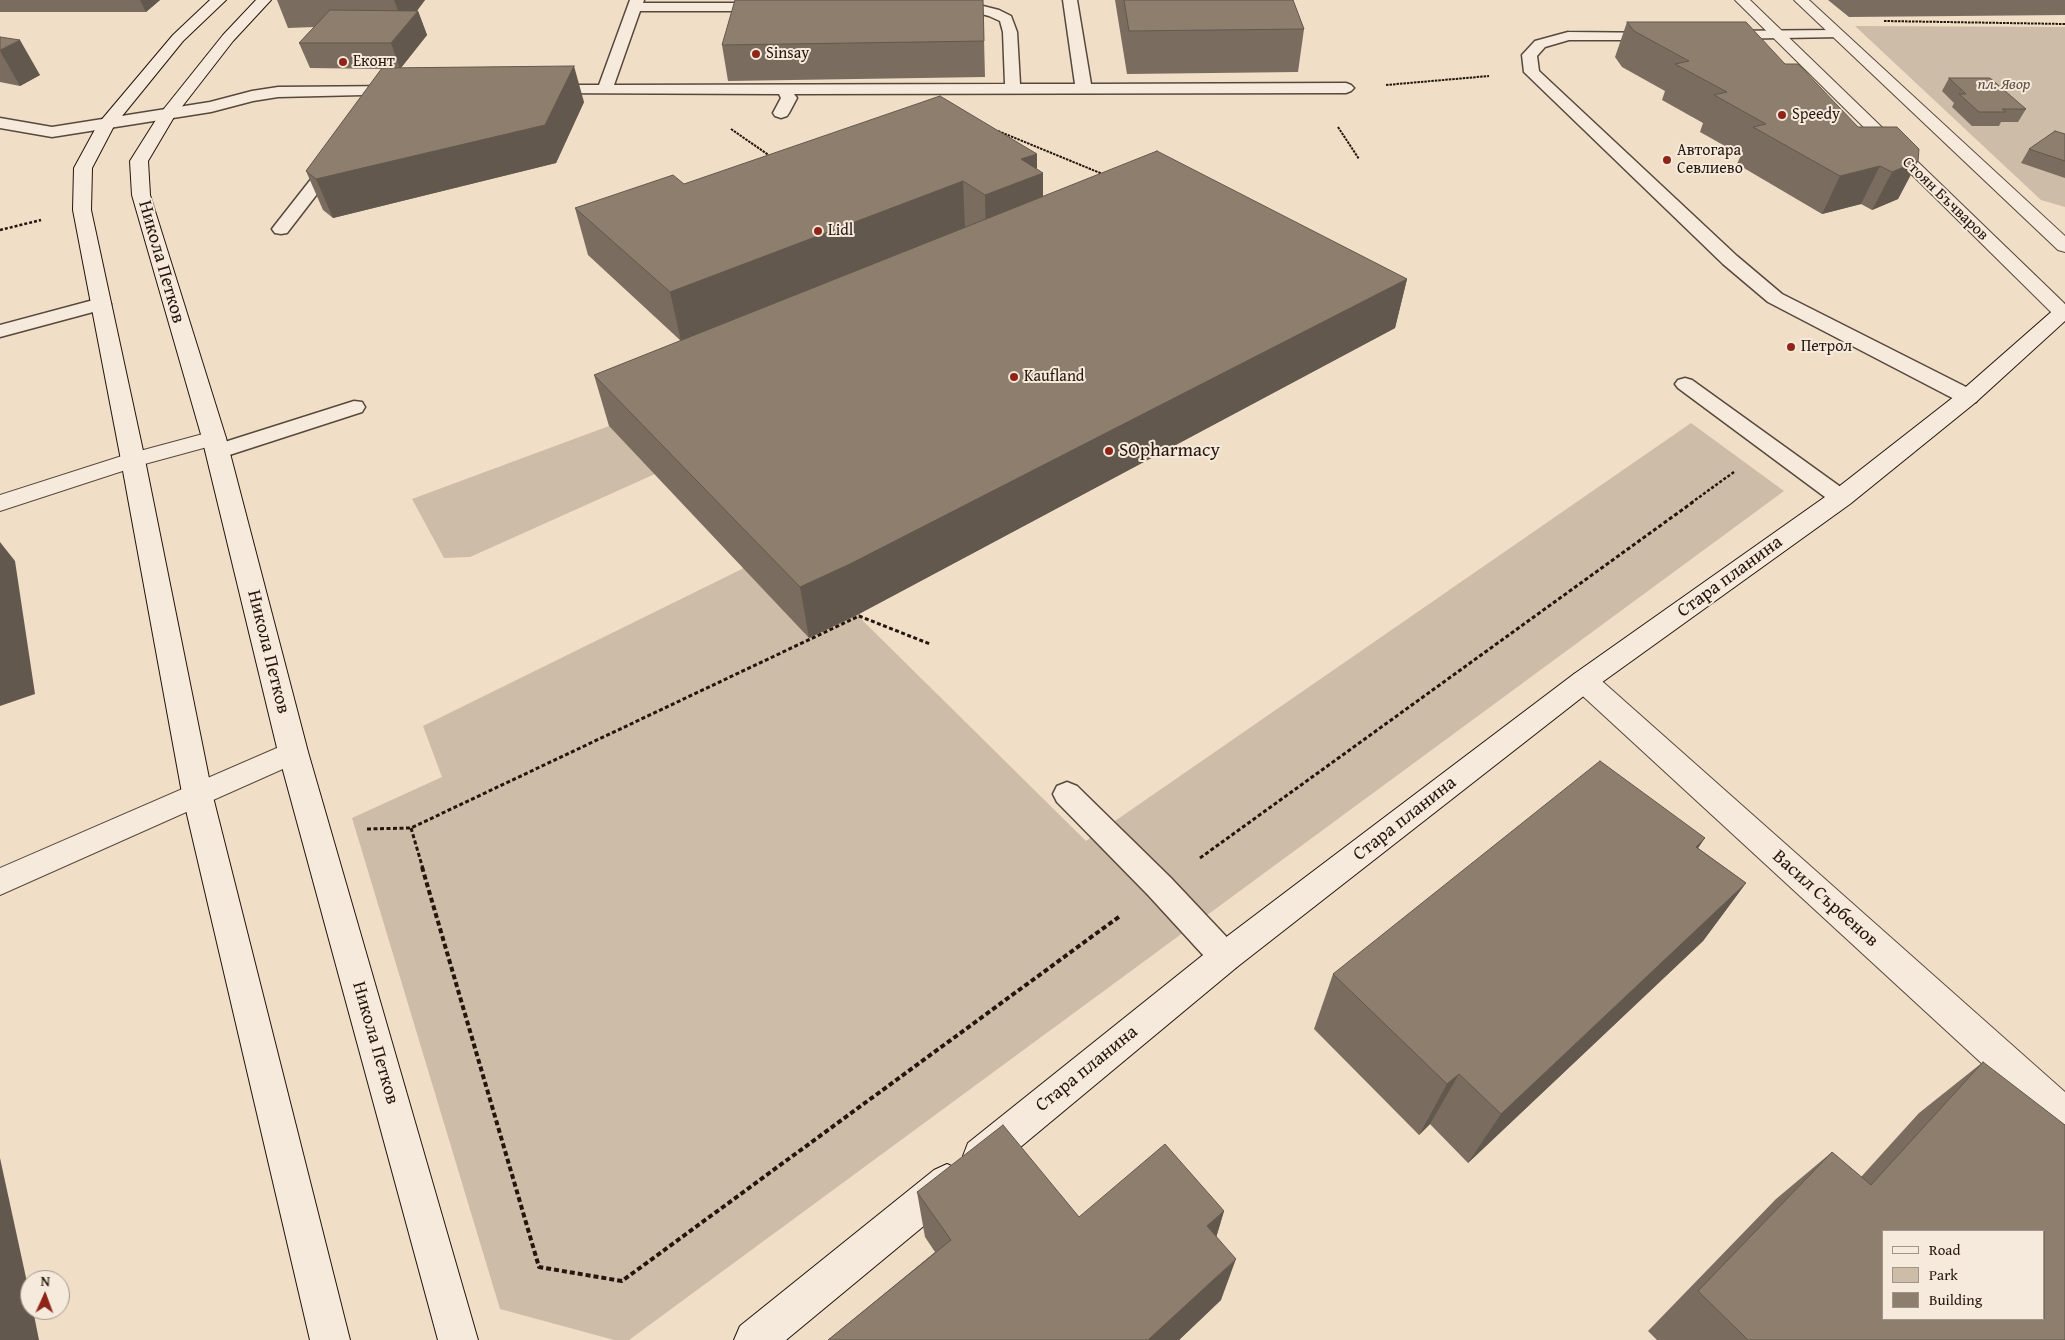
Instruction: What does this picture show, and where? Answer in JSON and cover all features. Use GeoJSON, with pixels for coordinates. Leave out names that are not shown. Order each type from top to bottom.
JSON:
{"type":"FeatureCollection","features":[{"type":"Feature","properties":{"kind":"main road"},"geometry":{"type":"LineString","coordinates":[[219,0],[178,38],[106,124],[83,168],[82,210],[133,460],[197,793],[330,1340]]}},
{"type":"Feature","properties":{"kind":"main road","name":"Никола Петков"},"geometry":{"type":"LineString","coordinates":[[264,0],[228,38],[167,115],[139,161],[141,195],[216,445],[293,752],[458,1340]]}},
{"type":"Feature","properties":{"kind":"main road","name":"Стоян Бъчваров"},"geometry":{"type":"LineString","coordinates":[[1742,0],[2064,313]]}},
{"type":"Feature","properties":{"kind":"main road"},"geometry":{"type":"LineString","coordinates":[[1801,0],[2065,246]]}},
{"type":"Feature","properties":{"kind":"main road","name":"Стара планина"},"geometry":{"type":"LineString","coordinates":[[754,1340],[1225,958],[1584,681],[1841,498],[1968,397],[2064,313]]}},
{"type":"Feature","properties":{"kind":"main road"},"geometry":{"type":"LineString","coordinates":[[0,503],[133,460],[216,445]]}},
{"type":"Feature","properties":{"kind":"main road","name":"Васил Сърбенов"},"geometry":{"type":"LineString","coordinates":[[1584,681],[2065,1116]]}},
{"type":"Feature","properties":{"kind":"main road"},"geometry":{"type":"LineString","coordinates":[[0,882],[293,752]]}},
{"type":"Feature","properties":{"kind":"lane"},"geometry":{"type":"LineString","coordinates":[[1005,0],[1006,19],[1010,32],[1013,89]]}},
{"type":"Feature","properties":{"kind":"lane"},"geometry":{"type":"LineString","coordinates":[[1070,0],[1084,89]]}},
{"type":"Feature","properties":{"kind":"lane"},"geometry":{"type":"LineString","coordinates":[[605,90],[635,4],[782,7]]}},
{"type":"Feature","properties":{"kind":"lane"},"geometry":{"type":"LineString","coordinates":[[938,6],[967,6],[994,13],[1006,19]]}},
{"type":"Feature","properties":{"kind":"lane"},"geometry":{"type":"LineString","coordinates":[[1707,36],[1836,34]]}},
{"type":"Feature","properties":{"kind":"lane"},"geometry":{"type":"LineString","coordinates":[[1677,36],[1568,36],[1540,44],[1529,55],[1532,72],[1730,260],[1775,298],[1968,397]]}},
{"type":"Feature","properties":{"kind":"lane"},"geometry":{"type":"LineString","coordinates":[[534,90],[1346,88]]}},
{"type":"Feature","properties":{"kind":"lane"},"geometry":{"type":"LineString","coordinates":[[781,114],[789,98],[783,90]]}},
{"type":"Feature","properties":{"kind":"lane"},"geometry":{"type":"LineString","coordinates":[[378,106],[390,91]]}},
{"type":"Feature","properties":{"kind":"lane"},"geometry":{"type":"LineString","coordinates":[[0,122],[52,132],[167,115],[278,92],[419,91]]}},
{"type":"Feature","properties":{"kind":"lane"},"geometry":{"type":"LineString","coordinates":[[281,229],[348,144]]}},
{"type":"Feature","properties":{"kind":"lane"},"geometry":{"type":"LineString","coordinates":[[0,331],[101,304]]}},
{"type":"Feature","properties":{"kind":"lane"},"geometry":{"type":"LineString","coordinates":[[1685,384],[1841,498]]}},
{"type":"Feature","properties":{"kind":"lane"},"geometry":{"type":"LineString","coordinates":[[216,445],[354,407]]}},
{"type":"Feature","properties":{"kind":"lane"},"geometry":{"type":"LineString","coordinates":[[1067,794],[1160,887],[1225,958]]}},
{"type":"Feature","properties":{"kind":"path"},"geometry":{"type":"LineString","coordinates":[[1814,13],[1839,20],[2065,24]]}},
{"type":"Feature","properties":{"kind":"path"},"geometry":{"type":"LineString","coordinates":[[1346,88],[1532,72]]}},
{"type":"Feature","properties":{"kind":"path"},"geometry":{"type":"LineString","coordinates":[[731,129],[776,160]]}},
{"type":"Feature","properties":{"kind":"path"},"geometry":{"type":"LineString","coordinates":[[995,130],[1112,178]]}},
{"type":"Feature","properties":{"kind":"path"},"geometry":{"type":"LineString","coordinates":[[411,828],[539,1267],[622,1281],[1160,887],[1769,446]]}},
{"type":"Feature","properties":{"kind":"path"},"geometry":{"type":"LineString","coordinates":[[316,832],[411,828],[859,616],[930,644]]}},
{"type":"Feature","properties":{"kind":"green space","name":"пл. Явор"},"geometry":{"type":"Polygon","coordinates":[[[1855,26],[2065,27],[2065,207],[2041,200],[1855,26]]]}},
{"type":"Feature","properties":{"kind":"green space"},"geometry":{"type":"Polygon","coordinates":[[[1691,423],[1784,491],[629,1340],[614,1340],[500,1309],[352,818],[442,777],[423,726],[744,568],[809,638],[857,615],[1086,841],[1691,423]]]}},
{"type":"Feature","properties":{"kind":"green space"},"geometry":{"type":"Polygon","coordinates":[[[609,426],[655,474],[470,557],[444,558],[412,499],[609,426]]]}},
{"type":"Feature","properties":{"kind":"building"},"geometry":{"type":"Polygon","coordinates":[[[735,0],[983,0],[984,41],[722,45],[735,0]]]}},
{"type":"Feature","properties":{"kind":"building"},"geometry":{"type":"Polygon","coordinates":[[[1124,0],[1293,0],[1304,29],[1129,31],[1124,0]]]}},
{"type":"Feature","properties":{"kind":"building"},"geometry":{"type":"Polygon","coordinates":[[[330,10],[418,11],[391,43],[299,43],[330,10]]]}},
{"type":"Feature","properties":{"kind":"building"},"geometry":{"type":"Polygon","coordinates":[[[1627,22],[1746,22],[1785,64],[1798,64],[1858,127],[1897,127],[1919,149],[1918,161],[1892,172],[1880,166],[1840,176],[1753,127],[1766,124],[1714,95],[1727,92],[1675,64],[1689,61],[1634,31],[1627,22]]]}},
{"type":"Feature","properties":{"kind":"building"},"geometry":{"type":"Polygon","coordinates":[[[0,37],[20,40],[0,50],[0,37]]]}},
{"type":"Feature","properties":{"kind":"building"},"geometry":{"type":"Polygon","coordinates":[[[574,66],[545,125],[316,179],[306,171],[382,68],[574,66]]]}},
{"type":"Feature","properties":{"kind":"building"},"geometry":{"type":"Polygon","coordinates":[[[1949,78],[1990,78],[2026,109],[2002,109],[2006,112],[1979,112],[1959,94],[1966,94],[1949,78]]]}},
{"type":"Feature","properties":{"kind":"building"},"geometry":{"type":"Polygon","coordinates":[[[940,96],[1037,154],[1021,159],[1043,173],[985,195],[963,181],[670,292],[575,208],[673,175],[684,184],[940,96]]]}},
{"type":"Feature","properties":{"kind":"building"},"geometry":{"type":"Polygon","coordinates":[[[2055,131],[2065,134],[2065,161],[2029,149],[2055,131]]]}},
{"type":"Feature","properties":{"kind":"building","name":"Kaufland"},"geometry":{"type":"Polygon","coordinates":[[[1157,151],[1407,279],[850,564],[800,587],[594,375],[1157,151]]]}},
{"type":"Feature","properties":{"kind":"building"},"geometry":{"type":"Polygon","coordinates":[[[1600,761],[1705,838],[1696,847],[1746,883],[1501,1114],[1459,1074],[1447,1084],[1333,974],[1600,761]]]}},
{"type":"Feature","properties":{"kind":"building"},"geometry":{"type":"Polygon","coordinates":[[[1983,1062],[2065,1125],[2065,1340],[1748,1340],[1698,1291],[1832,1152],[1871,1185],[1983,1062]]]}},
{"type":"Feature","properties":{"kind":"building"},"geometry":{"type":"Polygon","coordinates":[[[1003,1125],[1079,1217],[1165,1144],[1224,1211],[1207,1226],[1236,1259],[1148,1340],[828,1340],[951,1240],[917,1192],[1003,1125]]]}},
{"type":"Feature","properties":{"kind":"place","name":"Sinsay"},"geometry":{"type":"Point","coordinates":[756,54]}},
{"type":"Feature","properties":{"kind":"place","name":"Еконт"},"geometry":{"type":"Point","coordinates":[343,62]}},
{"type":"Feature","properties":{"kind":"place","name":"Speedy"},"geometry":{"type":"Point","coordinates":[1782,115]}},
{"type":"Feature","properties":{"kind":"place","name":"Автогара Севлиево"},"geometry":{"type":"Point","coordinates":[1667,160]}},
{"type":"Feature","properties":{"kind":"place","name":"Lidl"},"geometry":{"type":"Point","coordinates":[818,231]}},
{"type":"Feature","properties":{"kind":"place","name":"Петрол"},"geometry":{"type":"Point","coordinates":[1791,347]}},
{"type":"Feature","properties":{"kind":"place","name":"Kaufland"},"geometry":{"type":"Point","coordinates":[1014,377]}},
{"type":"Feature","properties":{"kind":"place","name":"SOpharmacy"},"geometry":{"type":"Point","coordinates":[1109,451]}}]}
